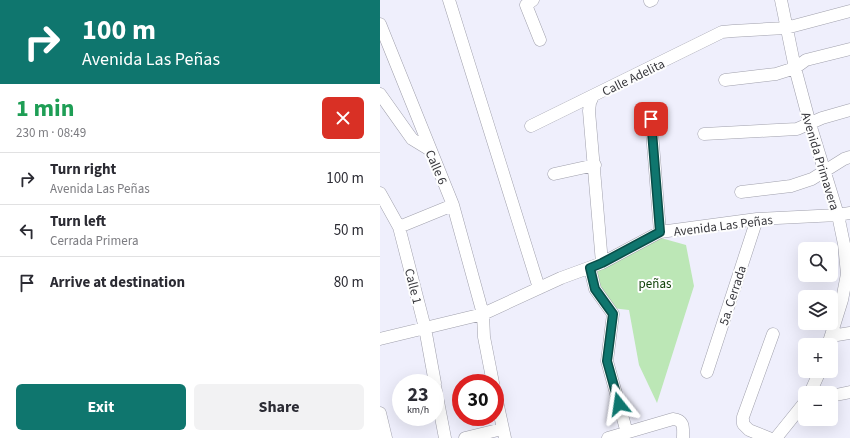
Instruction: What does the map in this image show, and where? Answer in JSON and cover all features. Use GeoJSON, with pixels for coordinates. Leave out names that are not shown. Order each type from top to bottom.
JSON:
{"type":"FeatureCollection","features":[{"type":"Feature","properties":{"kind":"street"},"geometry":{"type":"LineString","coordinates":[[449,0],[539,288]]}},
{"type":"Feature","properties":{"kind":"street"},"geometry":{"type":"LineString","coordinates":[[533,0],[526,5],[540,40]]}},
{"type":"Feature","properties":{"kind":"street","name":"Avenida Primavera"},"geometry":{"type":"LineString","coordinates":[[781,0],[795,68],[810,124],[838,215],[849,274],[831,338]]}},
{"type":"Feature","properties":{"kind":"street","name":"Calle Adelita"},"geometry":{"type":"LineString","coordinates":[[602,263],[595,165],[589,111],[593,96],[722,32],[786,28],[850,11]]}},
{"type":"Feature","properties":{"kind":"street","name":"Calle 6"},"geometry":{"type":"LineString","coordinates":[[380,24],[453,205],[483,314],[484,337],[491,374]]}},
{"type":"Feature","properties":{"kind":"street"},"geometry":{"type":"LineString","coordinates":[[725,80],[776,74],[795,68],[806,60],[850,49]]}},
{"type":"Feature","properties":{"kind":"street"},"geometry":{"type":"LineString","coordinates":[[380,94],[412,139],[430,150]]}},
{"type":"Feature","properties":{"kind":"street"},"geometry":{"type":"LineString","coordinates":[[531,126],[593,96]]}},
{"type":"Feature","properties":{"kind":"street"},"geometry":{"type":"LineString","coordinates":[[704,134],[797,129],[822,118],[850,110]]}},
{"type":"Feature","properties":{"kind":"street"},"geometry":{"type":"LineString","coordinates":[[651,119],[660,232]]}},
{"type":"Feature","properties":{"kind":"street"},"geometry":{"type":"LineString","coordinates":[[741,192],[792,186],[812,179],[824,170],[850,157]]}},
{"type":"Feature","properties":{"kind":"street"},"geometry":{"type":"LineString","coordinates":[[554,174],[595,165]]}},
{"type":"Feature","properties":{"kind":"street","name":"Calle 1"},"geometry":{"type":"LineString","coordinates":[[380,193],[399,227],[425,328],[433,374]]}},
{"type":"Feature","properties":{"kind":"street"},"geometry":{"type":"LineString","coordinates":[[399,227],[453,205]]}},
{"type":"Feature","properties":{"kind":"street","name":"Avenida Las Peñas"},"geometry":{"type":"LineString","coordinates":[[483,314],[561,278],[602,263],[660,232],[757,219],[838,215],[850,213]]}},
{"type":"Feature","properties":{"kind":"street","name":"5a. Cerrada"},"geometry":{"type":"LineString","coordinates":[[707,372],[757,219]]}},
{"type":"Feature","properties":{"kind":"street"},"geometry":{"type":"LineString","coordinates":[[590,268],[595,289],[613,314],[607,361],[627,433]]}},
{"type":"Feature","properties":{"kind":"street"},"geometry":{"type":"LineString","coordinates":[[380,339],[483,314]]}},
{"type":"Feature","properties":{"kind":"street"},"geometry":{"type":"LineString","coordinates":[[838,338],[850,333]]}},
{"type":"Feature","properties":{"kind":"street"},"geometry":{"type":"LineString","coordinates":[[769,438],[748,430],[743,424],[743,417],[772,334]]}},
{"type":"Feature","properties":{"kind":"street"},"geometry":{"type":"LineString","coordinates":[[838,395],[850,392]]}},
{"type":"Feature","properties":{"kind":"street"},"geometry":{"type":"LineString","coordinates":[[776,438],[798,411]]}},
{"type":"Feature","properties":{"kind":"street"},"geometry":{"type":"LineString","coordinates":[[380,413],[386,438]]}},
{"type":"Feature","properties":{"kind":"street"},"geometry":{"type":"LineString","coordinates":[[608,438],[673,419],[678,419],[682,422],[683,438]]}},
{"type":"Feature","properties":{"kind":"street","name":"Calle 1"},"geometry":{"type":"LineString","coordinates":[[442,426],[444,438]]}},
{"type":"Feature","properties":{"kind":"street"},"geometry":{"type":"LineString","coordinates":[[464,438],[503,433]]}},
{"type":"Feature","properties":{"kind":"green space","name":"peñas"},"geometry":{"type":"Polygon","coordinates":[[[661,238],[686,245],[694,286],[657,403],[639,365],[629,310],[612,308],[593,273],[661,238]]]}},
{"type":"Feature","properties":{"kind":"route"},"geometry":{"type":"LineString","coordinates":[[619,404],[607,361],[613,314],[595,289],[590,268],[660,232],[651,119]]}}]}
